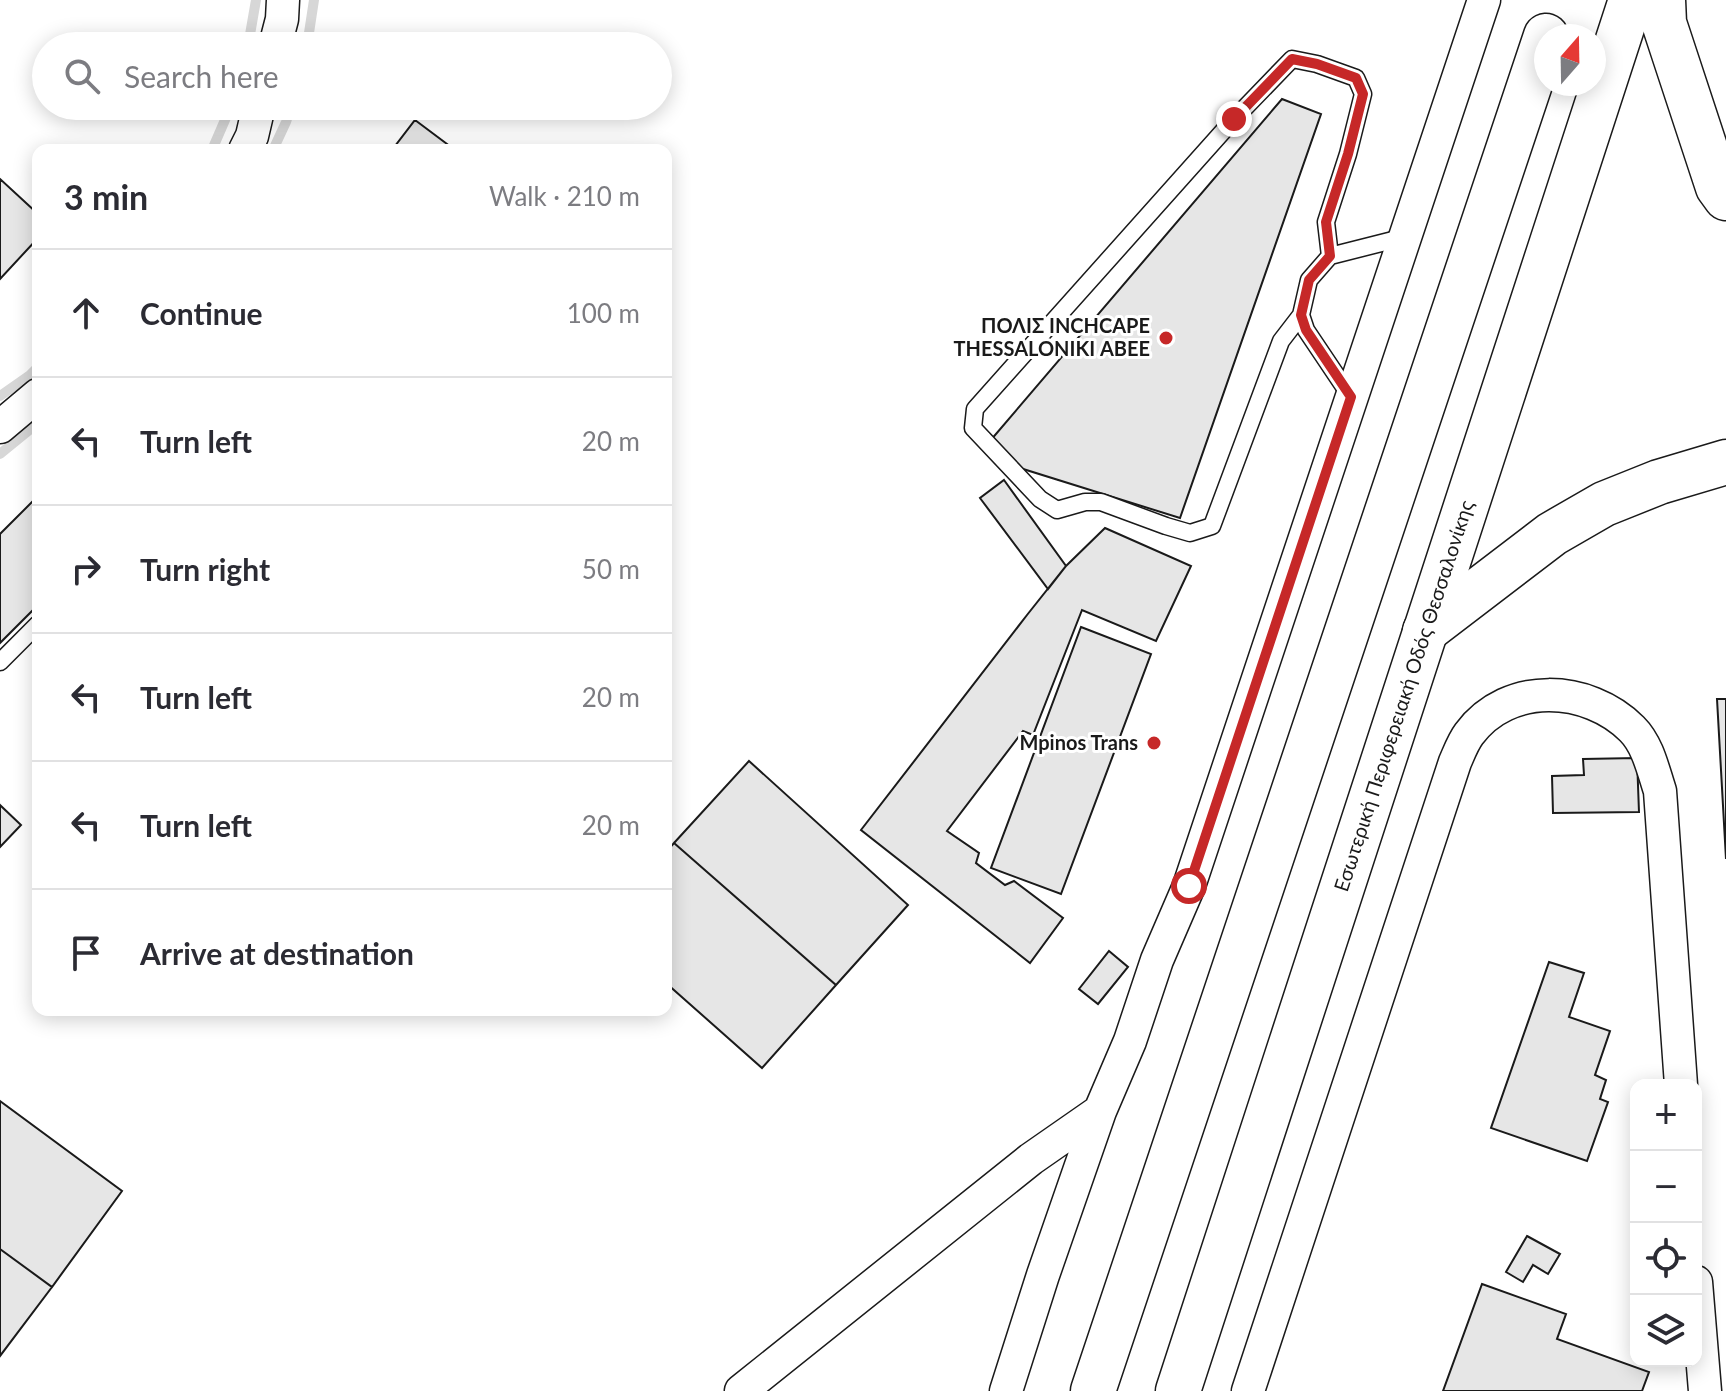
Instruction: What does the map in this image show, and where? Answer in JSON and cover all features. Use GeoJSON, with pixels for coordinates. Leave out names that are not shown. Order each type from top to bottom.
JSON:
{"type":"FeatureCollection","features":[{"type":"Feature","properties":{"kind":"main road"},"geometry":{"type":"LineString","coordinates":[[1550,24],[1558,0]]}},
{"type":"Feature","properties":{"kind":"main road","name":"Εσωτερική Περιφερειακή Οδός Θεσσαλονίκης"},"geometry":{"type":"LineString","coordinates":[[1178,1391],[1631,0]]}},
{"type":"Feature","properties":{"kind":"main road"},"geometry":{"type":"LineString","coordinates":[[1663,0],[1664,23],[1718,187],[1726,198]]}},
{"type":"Feature","properties":{"kind":"main road"},"geometry":{"type":"LineString","coordinates":[[1093,1391],[1534,72]]}},
{"type":"Feature","properties":{"kind":"main road"},"geometry":{"type":"LineString","coordinates":[[1425,631],[1552,534],[1604,504],[1659,482],[1726,462]]}},
{"type":"Feature","properties":{"kind":"street"},"geometry":{"type":"LineString","coordinates":[[279,32],[283,0]]}},
{"type":"Feature","properties":{"kind":"street"},"geometry":{"type":"LineString","coordinates":[[1006,1391],[1100,1111],[1130,1041],[1157,960],[1189,886],[1484,0]]}},
{"type":"Feature","properties":{"kind":"street"},"geometry":{"type":"LineString","coordinates":[[248,144],[256,120]]}},
{"type":"Feature","properties":{"kind":"street"},"geometry":{"type":"LineString","coordinates":[[0,427],[32,400]]}},
{"type":"Feature","properties":{"kind":"street"},"geometry":{"type":"LineString","coordinates":[[1248,1391],[1449,776],[1468,735],[1487,715],[1514,700],[1541,695],[1576,697],[1608,710],[1634,731],[1649,755],[1660,791],[1681,1079]]}},
{"type":"Feature","properties":{"kind":"street"},"geometry":{"type":"LineString","coordinates":[[741,1391],[1031,1159],[1100,1111]]}},
{"type":"Feature","properties":{"kind":"street"},"geometry":{"type":"LineString","coordinates":[[1031,1159],[1059,1165],[1074,1186]]}},
{"type":"Feature","properties":{"kind":"street"},"geometry":{"type":"LineString","coordinates":[[1697,1295],[1705,1391]]}},
{"type":"Feature","properties":{"kind":"lane"},"geometry":{"type":"LineString","coordinates":[[1330,256],[1326,222],[1363,94],[1356,78],[1292,59],[1234,119],[975,409],[973,428],[1040,499],[1057,510],[1085,502],[1101,502],[1190,533],[1212,526],[1281,341],[1301,315],[1309,280],[1330,256],[1405,237]]}},
{"type":"Feature","properties":{"kind":"lane"},"geometry":{"type":"LineString","coordinates":[[1301,315],[1306,330],[1351,397]]}},
{"type":"Feature","properties":{"kind":"lane"},"geometry":{"type":"LineString","coordinates":[[0,662],[32,630]]}},
{"type":"Feature","properties":{"kind":"building"},"geometry":{"type":"Polygon","coordinates":[[[1282,99],[1321,114],[1180,518],[1020,468],[990,441],[1282,99]]]}},
{"type":"Feature","properties":{"kind":"building"},"geometry":{"type":"Polygon","coordinates":[[[415,120],[447,144],[397,144],[415,120]]]}},
{"type":"Feature","properties":{"kind":"building"},"geometry":{"type":"Polygon","coordinates":[[[0,179],[32,208],[32,244],[0,279],[0,179]]]}},
{"type":"Feature","properties":{"kind":"building"},"geometry":{"type":"Polygon","coordinates":[[[1004,480],[1066,566],[1048,589],[980,498],[1004,480]]]}},
{"type":"Feature","properties":{"kind":"building"},"geometry":{"type":"Polygon","coordinates":[[[32,502],[32,611],[0,643],[0,534],[32,502]]]}},
{"type":"Feature","properties":{"kind":"building"},"geometry":{"type":"Polygon","coordinates":[[[1105,528],[1191,566],[1156,641],[1082,610],[1033,735],[1023,731],[947,831],[979,853],[976,863],[1005,885],[1014,881],[1063,918],[1030,963],[861,830],[1066,566],[1105,528]]]}},
{"type":"Feature","properties":{"kind":"building"},"geometry":{"type":"Polygon","coordinates":[[[1081,627],[1151,654],[1061,894],[991,868],[1081,627]]]}},
{"type":"Feature","properties":{"kind":"building"},"geometry":{"type":"Polygon","coordinates":[[[1717,699],[1726,699],[1726,859],[1717,699]]]}},
{"type":"Feature","properties":{"kind":"building"},"geometry":{"type":"Polygon","coordinates":[[[1637,758],[1639,812],[1553,813],[1552,776],[1584,775],[1583,759],[1637,758]]]}},
{"type":"Feature","properties":{"kind":"building"},"geometry":{"type":"Polygon","coordinates":[[[749,761],[908,905],[836,985],[674,843],[749,761]]]}},
{"type":"Feature","properties":{"kind":"building"},"geometry":{"type":"Polygon","coordinates":[[[0,805],[21,825],[0,847],[0,805]]]}},
{"type":"Feature","properties":{"kind":"building"},"geometry":{"type":"Polygon","coordinates":[[[674,843],[836,985],[762,1068],[672,988],[674,843]]]}},
{"type":"Feature","properties":{"kind":"building"},"geometry":{"type":"Polygon","coordinates":[[[1109,951],[1128,967],[1098,1004],[1079,989],[1109,951]]]}},
{"type":"Feature","properties":{"kind":"building"},"geometry":{"type":"Polygon","coordinates":[[[1549,962],[1584,973],[1569,1017],[1610,1031],[1595,1075],[1606,1080],[1600,1099],[1608,1102],[1587,1161],[1491,1128],[1549,962]]]}},
{"type":"Feature","properties":{"kind":"building"},"geometry":{"type":"Polygon","coordinates":[[[0,1101],[122,1191],[52,1287],[0,1249],[0,1101]]]}},
{"type":"Feature","properties":{"kind":"building"},"geometry":{"type":"Polygon","coordinates":[[[1527,1236],[1560,1254],[1548,1274],[1533,1265],[1523,1282],[1506,1272],[1527,1236]]]}},
{"type":"Feature","properties":{"kind":"building"},"geometry":{"type":"Polygon","coordinates":[[[0,1249],[52,1287],[0,1356],[0,1249]]]}},
{"type":"Feature","properties":{"kind":"building"},"geometry":{"type":"Polygon","coordinates":[[[1482,1284],[1566,1314],[1557,1339],[1649,1372],[1642,1391],[1443,1391],[1482,1284]]]}},
{"type":"Feature","properties":{"kind":"waterway"},"geometry":{"type":"LineString","coordinates":[[250,32],[256,0]]}},
{"type":"Feature","properties":{"kind":"waterway"},"geometry":{"type":"LineString","coordinates":[[309,32],[314,0]]}},
{"type":"Feature","properties":{"kind":"waterway"},"geometry":{"type":"LineString","coordinates":[[215,144],[225,120]]}},
{"type":"Feature","properties":{"kind":"waterway"},"geometry":{"type":"LineString","coordinates":[[276,144],[287,120]]}},
{"type":"Feature","properties":{"kind":"waterway"},"geometry":{"type":"LineString","coordinates":[[0,396],[32,373]]}},
{"type":"Feature","properties":{"kind":"waterway"},"geometry":{"type":"LineString","coordinates":[[0,454],[32,428]]}},
{"type":"Feature","properties":{"kind":"place","name":"ΠΟΛΙΣ INCHCAPE THESSALONIKI ΑΒΕΕ"},"geometry":{"type":"Point","coordinates":[1166,338]}},
{"type":"Feature","properties":{"kind":"place","name":"Mpinos Trans"},"geometry":{"type":"Point","coordinates":[1154,743]}},
{"type":"Feature","properties":{"kind":"route"},"geometry":{"type":"LineString","coordinates":[[1189,886],[1351,397],[1306,330],[1301,315],[1309,280],[1330,256],[1326,222],[1363,94],[1356,78],[1292,59],[1234,119]]}}]}
